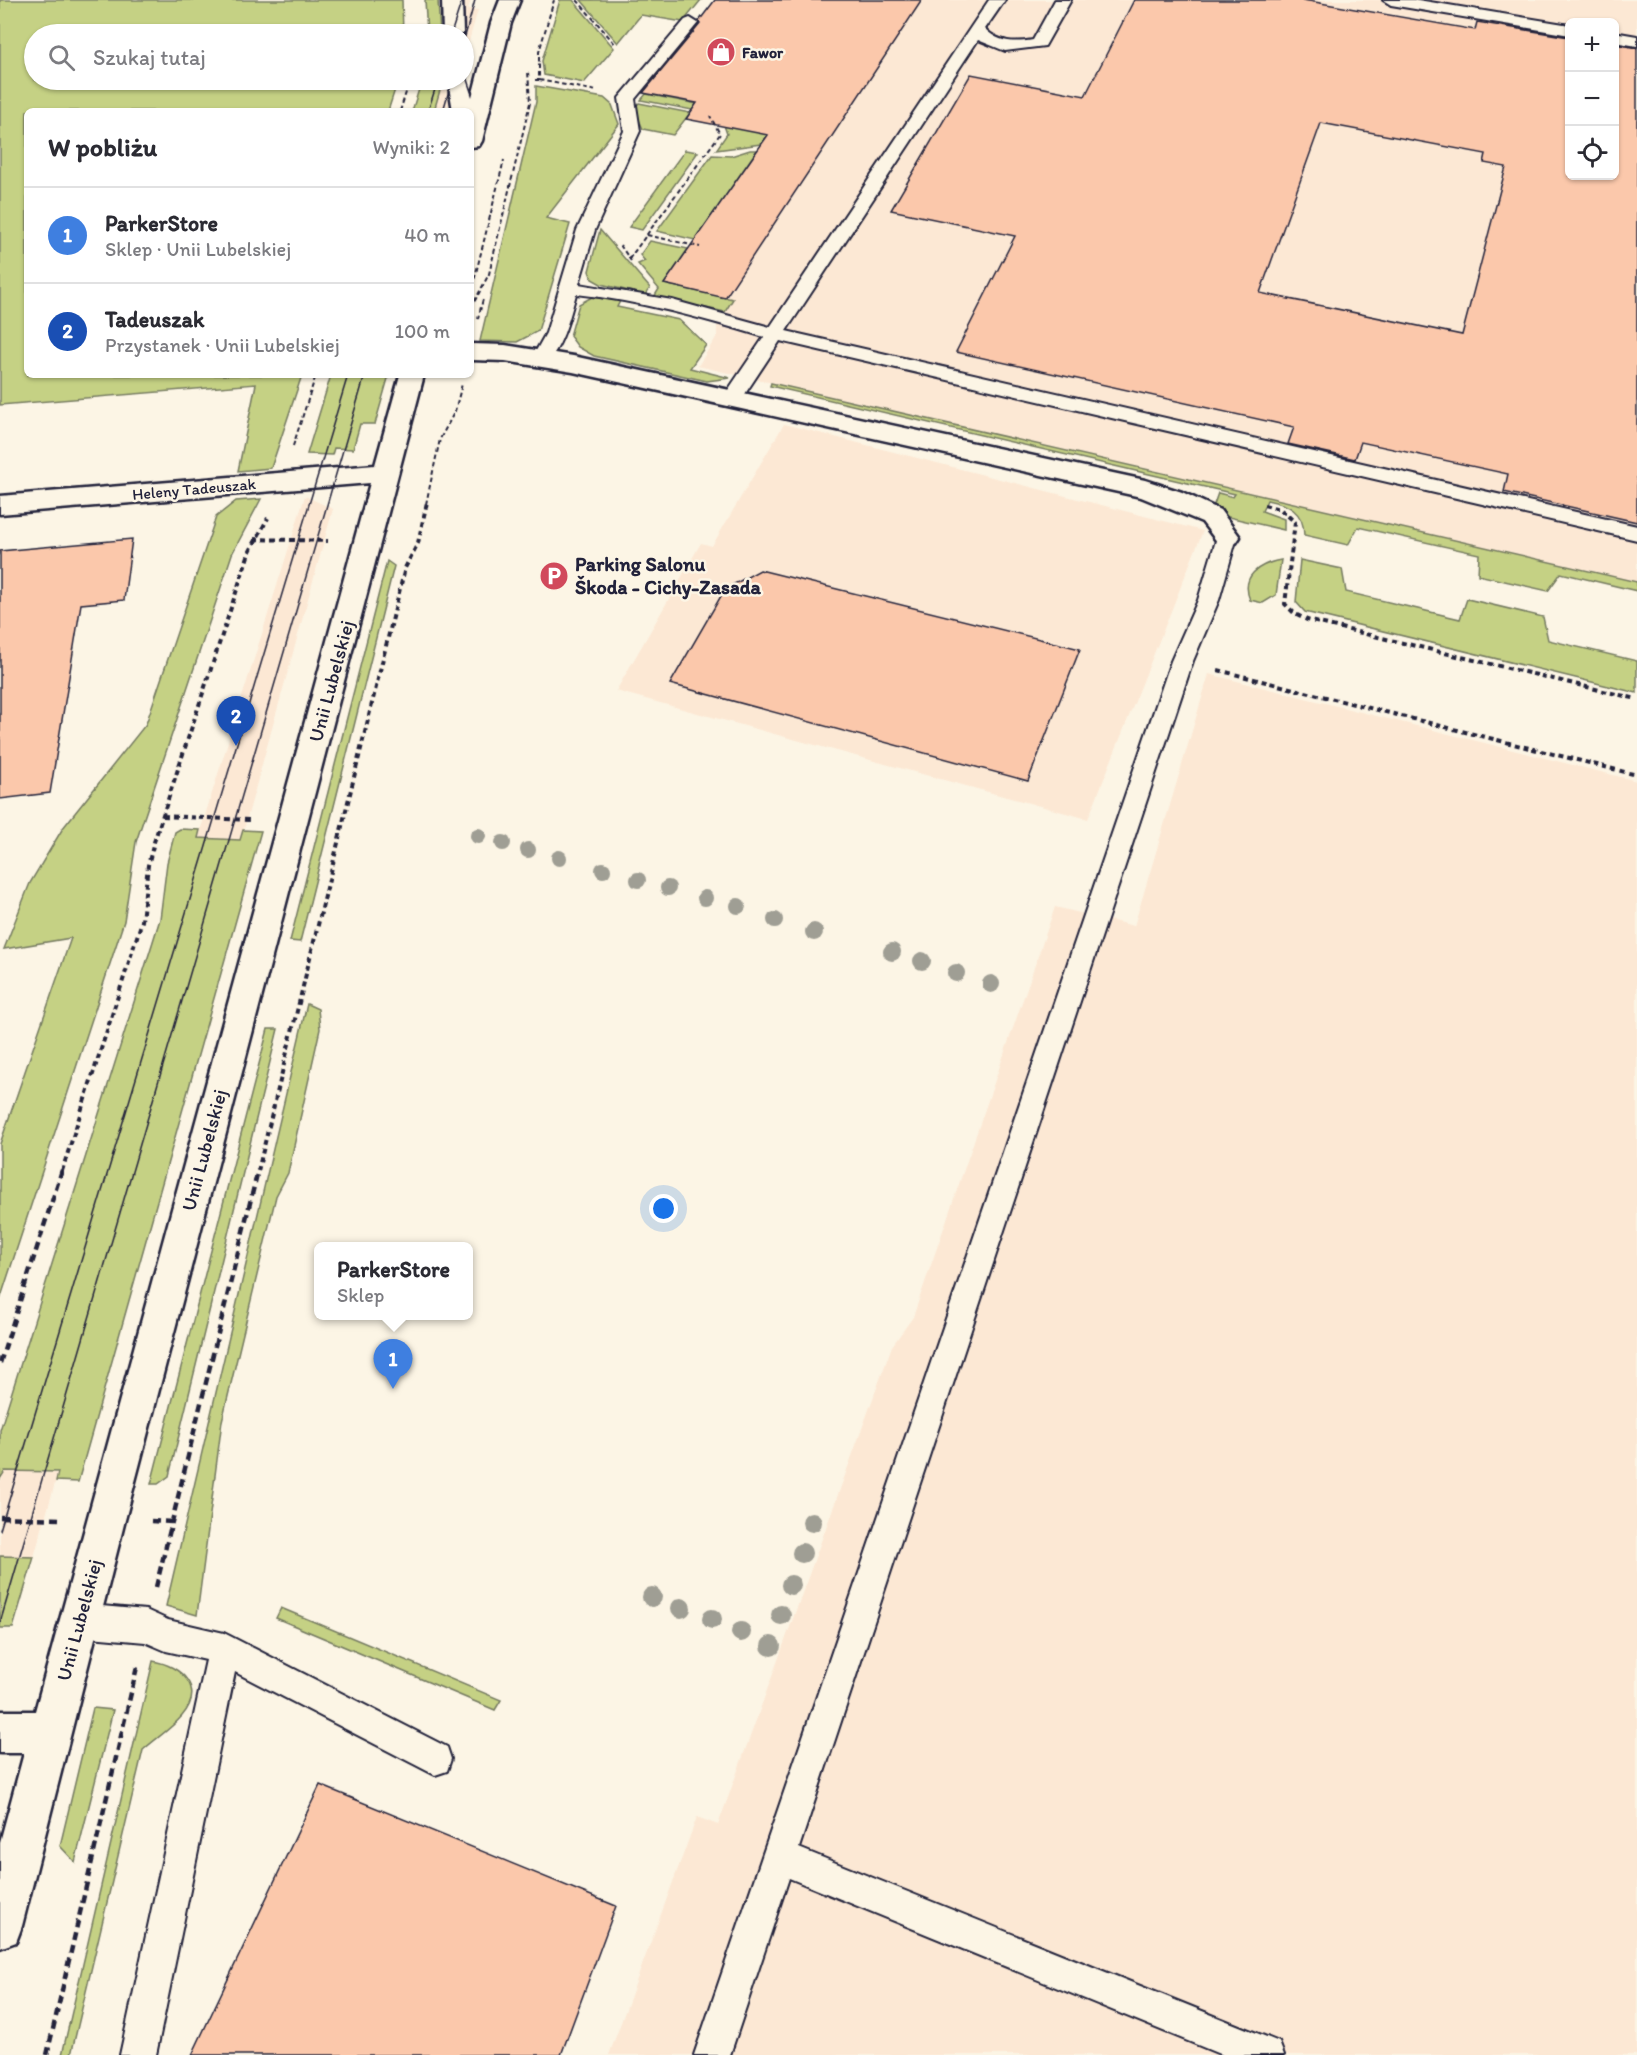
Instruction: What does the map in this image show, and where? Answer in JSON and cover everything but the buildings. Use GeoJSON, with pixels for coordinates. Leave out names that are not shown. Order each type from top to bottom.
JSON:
{"type":"FeatureCollection","features":[{"type":"Feature","properties":{"kind":"street"},"geometry":{"type":"LineString","coordinates":[[452,0],[453,24]]}},
{"type":"Feature","properties":{"kind":"street"},"geometry":{"type":"LineString","coordinates":[[474,129],[501,23],[510,0]]}},
{"type":"Feature","properties":{"kind":"street"},"geometry":{"type":"LineString","coordinates":[[460,90],[463,108]]}},
{"type":"Feature","properties":{"kind":"street"},"geometry":{"type":"LineString","coordinates":[[474,352],[541,358],[1145,489],[1173,498],[1211,516],[1227,537]]}},
{"type":"Feature","properties":{"kind":"street","name":"Unii Lubelskiej"},"geometry":{"type":"LineString","coordinates":[[0,1926],[79,1620],[411,378]]}},
{"type":"Feature","properties":{"kind":"street","name":"Heleny Tadeuszak"},"geometry":{"type":"LineString","coordinates":[[0,505],[387,473]]}},
{"type":"Feature","properties":{"kind":"street"},"geometry":{"type":"LineString","coordinates":[[0,1732],[50,1732]]}},
{"type":"Feature","properties":{"kind":"lane"},"geometry":{"type":"LineString","coordinates":[[732,399],[997,0]]}},
{"type":"Feature","properties":{"kind":"lane"},"geometry":{"type":"LineString","coordinates":[[977,30],[991,43],[1005,47],[1039,43],[1063,0]]}},
{"type":"Feature","properties":{"kind":"lane"},"geometry":{"type":"LineString","coordinates":[[1392,0],[1565,29]]}},
{"type":"Feature","properties":{"kind":"lane"},"geometry":{"type":"LineString","coordinates":[[541,358],[555,333],[586,230],[632,131],[627,98],[690,23]]}},
{"type":"Feature","properties":{"kind":"lane"},"geometry":{"type":"LineString","coordinates":[[1619,38],[1637,41]]}},
{"type":"Feature","properties":{"kind":"lane"},"geometry":{"type":"LineString","coordinates":[[569,288],[593,290],[721,318],[774,334],[1637,533]]}},
{"type":"Feature","properties":{"kind":"lane"},"geometry":{"type":"LineString","coordinates":[[712,2055],[1182,661],[1202,621],[1220,570],[1227,537]]}},
{"type":"Feature","properties":{"kind":"lane"},"geometry":{"type":"LineString","coordinates":[[79,1620],[146,1626],[166,1635],[224,1649],[435,1759]]}},
{"type":"Feature","properties":{"kind":"lane"},"geometry":{"type":"LineString","coordinates":[[138,2055],[224,1649]]}},
{"type":"Feature","properties":{"kind":"lane"},"geometry":{"type":"LineString","coordinates":[[779,1857],[1266,2055]]}},
{"type":"Feature","properties":{"kind":"path"},"geometry":{"type":"LineString","coordinates":[[554,0],[539,52],[537,80],[627,98]]}},
{"type":"Feature","properties":{"kind":"path"},"geometry":{"type":"LineString","coordinates":[[577,0],[616,45]]}},
{"type":"Feature","properties":{"kind":"path"},"geometry":{"type":"LineString","coordinates":[[474,302],[489,274],[530,103],[528,69]]}},
{"type":"Feature","properties":{"kind":"path"},"geometry":{"type":"LineString","coordinates":[[401,108],[407,90]]}},
{"type":"Feature","properties":{"kind":"path"},"geometry":{"type":"LineString","coordinates":[[629,259],[720,134],[710,116]]}},
{"type":"Feature","properties":{"kind":"path"},"geometry":{"type":"LineString","coordinates":[[474,281],[505,155]]}},
{"type":"Feature","properties":{"kind":"path"},"geometry":{"type":"LineString","coordinates":[[647,235],[700,247]]}},
{"type":"Feature","properties":{"kind":"path"},"geometry":{"type":"LineString","coordinates":[[0,1363],[142,921],[148,865],[163,816],[249,553],[273,510],[314,378]]}},
{"type":"Feature","properties":{"kind":"path"},"geometry":{"type":"LineString","coordinates":[[47,2055],[146,1626],[405,568],[418,543],[440,439],[455,411],[463,378]]}},
{"type":"Feature","properties":{"kind":"path"},"geometry":{"type":"LineString","coordinates":[[1264,505],[1280,509],[1295,522],[1285,604],[1295,614],[1307,620],[1637,699]]}},
{"type":"Feature","properties":{"kind":"path"},"geometry":{"type":"LineString","coordinates":[[1182,661],[1637,775]]}},
{"type":"Feature","properties":{"kind":"path"},"geometry":{"type":"LineString","coordinates":[[163,816],[256,821]]}},
{"type":"Feature","properties":{"kind":"shaded area"},"geometry":{"type":"Polygon","coordinates":[[[458,0],[471,0],[468,9],[478,10],[474,24],[450,24],[458,0]]]}},
{"type":"Feature","properties":{"kind":"shaded area"},"geometry":{"type":"Polygon","coordinates":[[[715,0],[1637,0],[1637,582],[698,366],[717,336],[717,323],[733,299],[664,284],[777,120],[642,93],[715,0]]]}},
{"type":"Feature","properties":{"kind":"shaded area"},"geometry":{"type":"Polygon","coordinates":[[[440,90],[454,90],[449,108],[435,108],[440,90]]]}},
{"type":"Feature","properties":{"kind":"shaded area"},"geometry":{"type":"Polygon","coordinates":[[[784,424],[1203,531],[1088,819],[616,691],[701,543],[712,546],[784,424]]]}},
{"type":"Feature","properties":{"kind":"shaded area"},"geometry":{"type":"Polygon","coordinates":[[[305,496],[333,509],[241,840],[198,838],[305,496]]]}},
{"type":"Feature","properties":{"kind":"shaded area"},"geometry":{"type":"Polygon","coordinates":[[[1209,674],[1637,781],[1637,2055],[609,2055],[697,1817],[718,1825],[892,1346],[913,1317],[1055,907],[1134,926],[1209,674]]]}},
{"type":"Feature","properties":{"kind":"shaded area"},"geometry":{"type":"Polygon","coordinates":[[[4,1471],[58,1473],[34,1557],[0,1556],[0,1483],[4,1471]]]}},
{"type":"Feature","properties":{"kind":"green space"},"geometry":{"type":"Polygon","coordinates":[[[0,0],[402,0],[403,24],[24,24],[24,90],[395,90],[389,108],[24,108],[24,378],[301,378],[271,468],[238,471],[256,384],[0,405],[0,0]]]}},
{"type":"Feature","properties":{"kind":"green space"},"geometry":{"type":"Polygon","coordinates":[[[425,0],[438,0],[439,24],[426,24],[425,0]]]}},
{"type":"Feature","properties":{"kind":"green space"},"geometry":{"type":"Polygon","coordinates":[[[560,0],[573,0],[614,48],[584,83],[544,75],[542,61],[560,0]]]}},
{"type":"Feature","properties":{"kind":"green space"},"geometry":{"type":"Polygon","coordinates":[[[581,0],[701,0],[683,22],[641,15],[618,43],[581,0]]]}},
{"type":"Feature","properties":{"kind":"green space"},"geometry":{"type":"Polygon","coordinates":[[[536,86],[604,98],[612,105],[619,124],[546,218],[570,224],[538,331],[517,342],[480,341],[536,102],[536,86]]]}},
{"type":"Feature","properties":{"kind":"green space"},"geometry":{"type":"Polygon","coordinates":[[[419,90],[440,90],[435,108],[413,108],[419,90]]]}},
{"type":"Feature","properties":{"kind":"green space"},"geometry":{"type":"Polygon","coordinates":[[[646,94],[697,104],[692,110],[641,100],[646,94]]]}},
{"type":"Feature","properties":{"kind":"green space"},"geometry":{"type":"Polygon","coordinates":[[[639,103],[690,113],[673,135],[643,129],[634,108],[639,103]]]}},
{"type":"Feature","properties":{"kind":"green space"},"geometry":{"type":"Polygon","coordinates":[[[718,108],[778,120],[761,144],[716,150],[727,134],[718,108]]]}},
{"type":"Feature","properties":{"kind":"green space"},"geometry":{"type":"Polygon","coordinates":[[[685,150],[698,152],[642,230],[629,227],[685,150]]]}},
{"type":"Feature","properties":{"kind":"green space"},"geometry":{"type":"Polygon","coordinates":[[[757,150],[695,240],[657,231],[712,155],[731,156],[757,150]]]}},
{"type":"Feature","properties":{"kind":"green space"},"geometry":{"type":"Polygon","coordinates":[[[600,230],[650,288],[645,295],[601,284],[592,279],[589,271],[600,230]]]}},
{"type":"Feature","properties":{"kind":"green space"},"geometry":{"type":"Polygon","coordinates":[[[650,241],[688,249],[664,284],[733,299],[725,312],[654,297],[659,289],[638,264],[645,261],[640,255],[650,241]]]}},
{"type":"Feature","properties":{"kind":"green space"},"geometry":{"type":"Polygon","coordinates":[[[592,297],[620,301],[617,307],[679,320],[706,345],[690,368],[730,378],[707,381],[594,356],[578,347],[570,336],[579,304],[592,297]]]}},
{"type":"Feature","properties":{"kind":"green space"},"geometry":{"type":"Polygon","coordinates":[[[330,378],[388,378],[375,424],[360,424],[353,449],[334,448],[332,455],[307,454],[330,378]]]}},
{"type":"Feature","properties":{"kind":"green space"},"geometry":{"type":"Polygon","coordinates":[[[771,383],[1637,582],[1637,591],[1561,573],[1548,591],[1478,575],[1479,554],[1358,527],[1348,545],[1304,535],[1298,514],[1282,504],[1267,500],[1262,511],[1284,519],[1284,530],[1211,513],[1218,493],[1233,497],[1235,494],[770,386],[771,383]]]}},
{"type":"Feature","properties":{"kind":"green space"},"geometry":{"type":"Polygon","coordinates":[[[261,499],[232,554],[136,842],[124,921],[0,1300],[0,1144],[71,938],[4,949],[30,883],[63,828],[146,724],[216,517],[236,501],[261,499]]]}},
{"type":"Feature","properties":{"kind":"green space"},"geometry":{"type":"Polygon","coordinates":[[[1281,560],[1276,595],[1263,603],[1250,600],[1248,584],[1254,572],[1265,565],[1281,560]]]}},
{"type":"Feature","properties":{"kind":"green space"},"geometry":{"type":"Polygon","coordinates":[[[1300,560],[1342,569],[1346,592],[1460,619],[1467,599],[1543,617],[1548,640],[1637,661],[1637,693],[1305,612],[1296,602],[1300,560]]]}},
{"type":"Feature","properties":{"kind":"green space"},"geometry":{"type":"Polygon","coordinates":[[[387,561],[394,566],[300,942],[290,941],[387,561]]]}},
{"type":"Feature","properties":{"kind":"green space"},"geometry":{"type":"Polygon","coordinates":[[[180,829],[200,830],[198,838],[240,840],[243,830],[261,831],[78,1482],[56,1481],[58,1472],[5,1471],[0,1479],[0,1430],[160,919],[167,863],[175,832],[180,829]]]}},
{"type":"Feature","properties":{"kind":"green space"},"geometry":{"type":"Polygon","coordinates":[[[307,1004],[318,1009],[320,1029],[288,1173],[276,1196],[222,1421],[197,1615],[166,1606],[307,1004]]]}},
{"type":"Feature","properties":{"kind":"green space"},"geometry":{"type":"Polygon","coordinates":[[[268,1029],[278,1029],[169,1476],[158,1484],[151,1484],[268,1029]]]}},
{"type":"Feature","properties":{"kind":"green space"},"geometry":{"type":"Polygon","coordinates":[[[0,1556],[34,1557],[13,1628],[0,1628],[0,1556]]]}},
{"type":"Feature","properties":{"kind":"green space"},"geometry":{"type":"Polygon","coordinates":[[[281,1608],[501,1700],[495,1710],[276,1618],[281,1608]]]}},
{"type":"Feature","properties":{"kind":"green space"},"geometry":{"type":"Polygon","coordinates":[[[153,1661],[181,1673],[191,1688],[192,1696],[182,1716],[143,1750],[71,2055],[62,2055],[153,1661]]]}},
{"type":"Feature","properties":{"kind":"green space"},"geometry":{"type":"Polygon","coordinates":[[[93,1708],[113,1710],[75,1862],[60,1846],[93,1708]]]}},
{"type":"Feature","properties":{"kind":"tram line"},"geometry":{"type":"LineString","coordinates":[[454,24],[462,0]]}},
{"type":"Feature","properties":{"kind":"tram line"},"geometry":{"type":"LineString","coordinates":[[468,24],[475,0]]}},
{"type":"Feature","properties":{"kind":"tram line"},"geometry":{"type":"LineString","coordinates":[[429,108],[435,90]]}},
{"type":"Feature","properties":{"kind":"tram line"},"geometry":{"type":"LineString","coordinates":[[444,108],[449,90]]}},
{"type":"Feature","properties":{"kind":"tram line"},"geometry":{"type":"LineString","coordinates":[[0,1530],[347,378]]}},
{"type":"Feature","properties":{"kind":"tram line"},"geometry":{"type":"LineString","coordinates":[[0,1623],[364,378]]}},
{"type":"Feature","properties":{"kind":"place","name":"Fawor"},"geometry":{"type":"Point","coordinates":[721,52]}},
{"type":"Feature","properties":{"kind":"place","name":"Parking Salonu Škoda - Cichy-Zasada"},"geometry":{"type":"Point","coordinates":[554,576]}},
{"type":"Feature","properties":{"kind":"place","name":"Tadeuszak"},"geometry":{"type":"Point","coordinates":[236,746]}},
{"type":"Feature","properties":{"kind":"place","name":"ParkerStore"},"geometry":{"type":"Point","coordinates":[393,1389]}}]}
